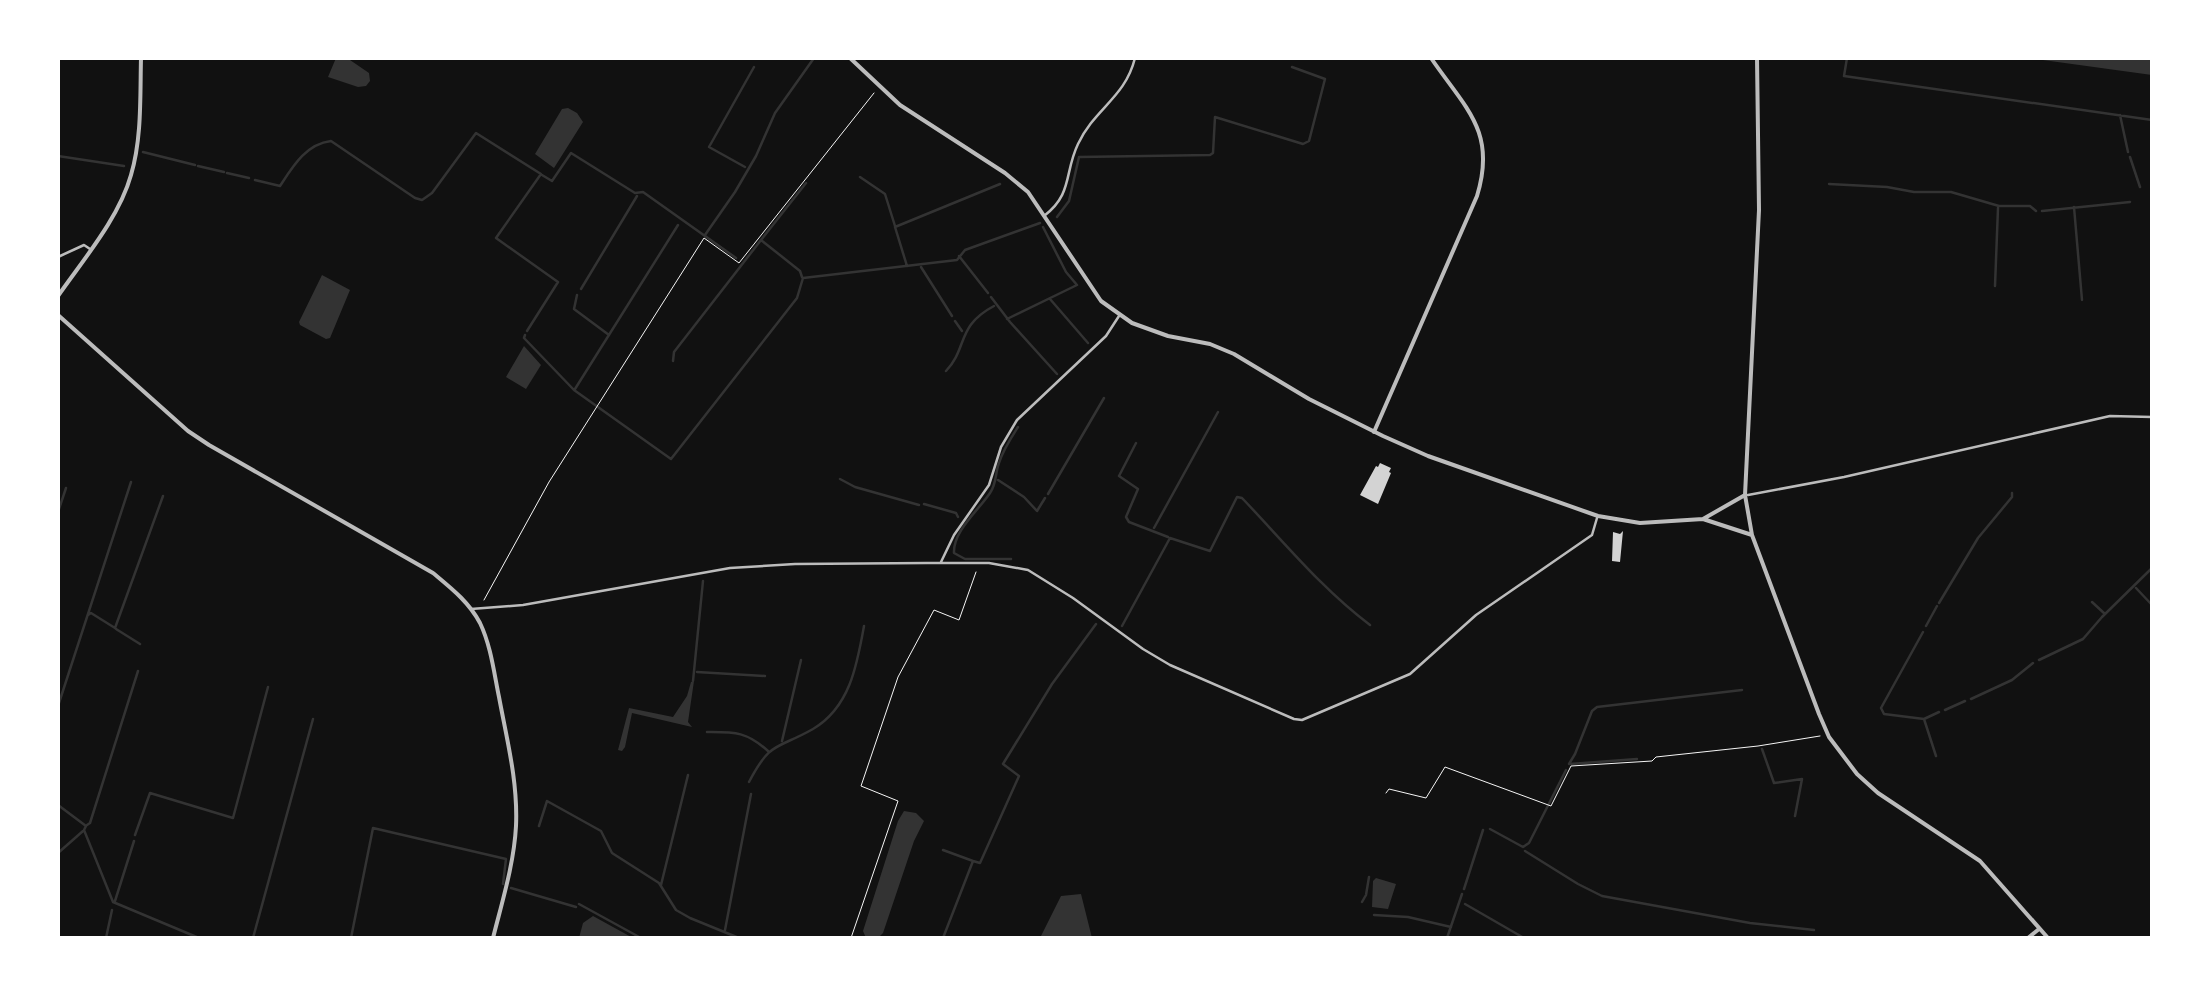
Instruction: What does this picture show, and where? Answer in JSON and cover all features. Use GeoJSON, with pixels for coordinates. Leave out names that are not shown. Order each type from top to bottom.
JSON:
{"type":"FeatureCollection","features":[{"type":"Feature","properties":{"kind":"street"},"geometry":{"type":"LineString","coordinates":[[58,296],[115,212],[130,178],[136,145],[140,58]]}},
{"type":"Feature","properties":{"kind":"street"},"geometry":{"type":"LineString","coordinates":[[850,58],[914,115],[1028,192],[1092,290],[1119,316],[1154,332],[1210,344],[1234,354],[1308,399],[1428,456],[1598,516],[1640,523],[1703,518],[1752,534]]}},
{"type":"Feature","properties":{"kind":"street"},"geometry":{"type":"LineString","coordinates":[[1044,216],[1062,200],[1078,145],[1094,118],[1130,78],[1135,58]]}},
{"type":"Feature","properties":{"kind":"street"},"geometry":{"type":"LineString","coordinates":[[1374,432],[1484,176],[1483,140],[1477,124],[1431,58]]}},
{"type":"Feature","properties":{"kind":"street"},"geometry":{"type":"LineString","coordinates":[[1757,58],[1759,210],[1745,495],[1752,534],[1828,734],[1842,757],[1878,793],[1980,860],[2048,938]]}},
{"type":"Feature","properties":{"kind":"street"},"geometry":{"type":"LineString","coordinates":[[58,257],[84,245],[90,249]]}},
{"type":"Feature","properties":{"kind":"street"},"geometry":{"type":"LineString","coordinates":[[58,314],[188,431],[433,573],[472,609],[488,647],[514,793],[513,850],[493,938]]}},
{"type":"Feature","properties":{"kind":"street"},"geometry":{"type":"LineString","coordinates":[[940,563],[954,534],[989,485],[1001,447],[1016,420],[1106,336],[1119,316]]}},
{"type":"Feature","properties":{"kind":"street"},"geometry":{"type":"LineString","coordinates":[[1703,518],[1745,495],[1844,477],[2110,416],[2152,417]]}},
{"type":"Feature","properties":{"kind":"street"},"geometry":{"type":"LineString","coordinates":[[472,609],[542,602],[758,565],[1013,566],[1028,570],[1073,598],[1170,664],[1302,720],[1410,674],[1476,616],[1592,535],[1598,516]]}},
{"type":"Feature","properties":{"kind":"street"},"geometry":{"type":"LineString","coordinates":[[2028,938],[2040,929]]}},
{"type":"Feature","properties":{"kind":"path"},"geometry":{"type":"LineString","coordinates":[[482,608],[486,593],[550,482],[704,238],[739,263],[879,87]]}},
{"type":"Feature","properties":{"kind":"path"},"geometry":{"type":"LineString","coordinates":[[850,938],[898,801],[861,786],[898,677],[934,610],[959,620],[979,564]]}},
{"type":"Feature","properties":{"kind":"path"},"geometry":{"type":"LineString","coordinates":[[1386,793],[1398,790],[1426,798],[1445,767],[1549,805],[1570,766],[1652,761],[1656,757],[1828,734]]}},
{"type":"Feature","properties":{"kind":"shaded area"},"geometry":{"type":"Polygon","coordinates":[[[336,58],[350,60],[369,73],[370,81],[358,87],[328,77],[336,58]]]}},
{"type":"Feature","properties":{"kind":"shaded area"},"geometry":{"type":"Polygon","coordinates":[[[2028,58],[2152,58],[2152,75],[2028,58]]]}},
{"type":"Feature","properties":{"kind":"shaded area"},"geometry":{"type":"Polygon","coordinates":[[[568,108],[583,122],[554,168],[535,154],[562,109],[568,108]]]}},
{"type":"Feature","properties":{"kind":"shaded area"},"geometry":{"type":"Polygon","coordinates":[[[322,275],[350,290],[330,338],[326,339],[299,322],[322,275]]]}},
{"type":"Feature","properties":{"kind":"shaded area"},"geometry":{"type":"Polygon","coordinates":[[[524,346],[541,365],[526,389],[506,377],[524,346]]]}},
{"type":"Feature","properties":{"kind":"shaded area"},"geometry":{"type":"Polygon","coordinates":[[[694,681],[688,722],[692,727],[632,713],[625,747],[618,750],[629,708],[673,717],[694,681]]]}},
{"type":"Feature","properties":{"kind":"shaded area"},"geometry":{"type":"Polygon","coordinates":[[[904,811],[916,813],[924,821],[883,933],[878,938],[866,938],[863,931],[904,811]]]}},
{"type":"Feature","properties":{"kind":"shaded area"},"geometry":{"type":"Polygon","coordinates":[[[1376,878],[1396,884],[1388,909],[1372,907],[1376,878]]]}},
{"type":"Feature","properties":{"kind":"shaded area"},"geometry":{"type":"Polygon","coordinates":[[[1081,894],[1092,938],[1040,938],[1061,896],[1081,894]]]}},
{"type":"Feature","properties":{"kind":"shaded area"},"geometry":{"type":"Polygon","coordinates":[[[593,916],[633,938],[579,938],[583,923],[593,916]]]}},
{"type":"Feature","properties":{"kind":"building"},"geometry":{"type":"Polygon","coordinates":[[[1380,463],[1391,468],[1391,473],[1378,504],[1360,495],[1380,463]]]}},
{"type":"Feature","properties":{"kind":"building"},"geometry":{"type":"Polygon","coordinates":[[[1623,531],[1620,562],[1612,561],[1613,532],[1623,531]]]}},
{"type":"Feature","properties":{"kind":"waterway"},"geometry":{"type":"LineString","coordinates":[[705,235],[756,156],[775,113],[814,58]]}},
{"type":"Feature","properties":{"kind":"waterway"},"geometry":{"type":"LineString","coordinates":[[1847,58],[1844,76],[2152,120]]}},
{"type":"Feature","properties":{"kind":"waterway"},"geometry":{"type":"LineString","coordinates":[[745,167],[709,147],[754,67]]}},
{"type":"Feature","properties":{"kind":"waterway"},"geometry":{"type":"LineString","coordinates":[[1057,217],[1069,201],[1079,157],[1210,155],[1215,117],[1303,144],[1309,141],[1325,79],[1292,67]]}},
{"type":"Feature","properties":{"kind":"waterway"},"geometry":{"type":"LineString","coordinates":[[2120,115],[2128,152]]}},
{"type":"Feature","properties":{"kind":"waterway"},"geometry":{"type":"LineString","coordinates":[[255,180],[280,186],[307,151],[331,141],[422,200],[432,193],[476,133],[541,174],[496,238],[558,282],[527,331]]}},
{"type":"Feature","properties":{"kind":"waterway"},"geometry":{"type":"LineString","coordinates":[[143,152],[195,165]]}},
{"type":"Feature","properties":{"kind":"waterway"},"geometry":{"type":"LineString","coordinates":[[542,175],[552,181],[571,153],[635,193],[643,192],[736,258]]}},
{"type":"Feature","properties":{"kind":"waterway"},"geometry":{"type":"LineString","coordinates":[[58,156],[124,166]]}},
{"type":"Feature","properties":{"kind":"waterway"},"geometry":{"type":"LineString","coordinates":[[2130,157],[2140,187]]}},
{"type":"Feature","properties":{"kind":"waterway"},"geometry":{"type":"LineString","coordinates":[[198,166],[224,172]]}},
{"type":"Feature","properties":{"kind":"waterway"},"geometry":{"type":"LineString","coordinates":[[227,173],[249,178]]}},
{"type":"Feature","properties":{"kind":"waterway"},"geometry":{"type":"LineString","coordinates":[[860,177],[885,194],[895,226]]}},
{"type":"Feature","properties":{"kind":"waterway"},"geometry":{"type":"LineString","coordinates":[[761,240],[806,183]]}},
{"type":"Feature","properties":{"kind":"waterway"},"geometry":{"type":"LineString","coordinates":[[907,266],[895,227],[1000,184]]}},
{"type":"Feature","properties":{"kind":"waterway"},"geometry":{"type":"LineString","coordinates":[[1829,184],[1951,192],[1999,206],[2030,206],[2036,211]]}},
{"type":"Feature","properties":{"kind":"waterway"},"geometry":{"type":"LineString","coordinates":[[581,289],[637,196]]}},
{"type":"Feature","properties":{"kind":"waterway"},"geometry":{"type":"LineString","coordinates":[[2042,211],[2130,202]]}},
{"type":"Feature","properties":{"kind":"waterway"},"geometry":{"type":"LineString","coordinates":[[2074,207],[2082,300]]}},
{"type":"Feature","properties":{"kind":"waterway"},"geometry":{"type":"LineString","coordinates":[[1995,286],[1998,208]]}},
{"type":"Feature","properties":{"kind":"waterway"},"geometry":{"type":"LineString","coordinates":[[525,335],[574,390],[671,459],[797,298],[803,278],[957,260],[965,250],[1040,223]]}},
{"type":"Feature","properties":{"kind":"waterway"},"geometry":{"type":"LineString","coordinates":[[575,389],[678,225]]}},
{"type":"Feature","properties":{"kind":"waterway"},"geometry":{"type":"LineString","coordinates":[[1007,319],[1077,285],[1043,227]]}},
{"type":"Feature","properties":{"kind":"waterway"},"geometry":{"type":"LineString","coordinates":[[673,361],[674,352],[761,240],[800,271],[802,277]]}},
{"type":"Feature","properties":{"kind":"waterway"},"geometry":{"type":"LineString","coordinates":[[959,256],[988,293]]}},
{"type":"Feature","properties":{"kind":"waterway"},"geometry":{"type":"LineString","coordinates":[[921,267],[952,316]]}},
{"type":"Feature","properties":{"kind":"waterway"},"geometry":{"type":"LineString","coordinates":[[577,295],[574,309],[609,335]]}},
{"type":"Feature","properties":{"kind":"waterway"},"geometry":{"type":"LineString","coordinates":[[991,297],[1057,374]]}},
{"type":"Feature","properties":{"kind":"waterway"},"geometry":{"type":"LineString","coordinates":[[1050,299],[1088,343]]}},
{"type":"Feature","properties":{"kind":"waterway"},"geometry":{"type":"LineString","coordinates":[[946,371],[968,329],[994,306]]}},
{"type":"Feature","properties":{"kind":"waterway"},"geometry":{"type":"LineString","coordinates":[[955,321],[962,331]]}},
{"type":"Feature","properties":{"kind":"waterway"},"geometry":{"type":"LineString","coordinates":[[1048,494],[1104,398]]}},
{"type":"Feature","properties":{"kind":"waterway"},"geometry":{"type":"LineString","coordinates":[[1154,528],[1218,412]]}},
{"type":"Feature","properties":{"kind":"waterway"},"geometry":{"type":"LineString","coordinates":[[1011,559],[965,559],[954,553],[962,529],[992,489],[1001,458],[1018,427]]}},
{"type":"Feature","properties":{"kind":"waterway"},"geometry":{"type":"LineString","coordinates":[[1136,443],[1119,476],[1138,489],[1126,517],[1129,522],[1168,537]]}},
{"type":"Feature","properties":{"kind":"waterway"},"geometry":{"type":"LineString","coordinates":[[840,479],[919,505]]}},
{"type":"Feature","properties":{"kind":"waterway"},"geometry":{"type":"LineString","coordinates":[[998,480],[1037,511],[1045,498]]}},
{"type":"Feature","properties":{"kind":"waterway"},"geometry":{"type":"LineString","coordinates":[[58,706],[131,482]]}},
{"type":"Feature","properties":{"kind":"waterway"},"geometry":{"type":"LineString","coordinates":[[58,512],[66,488]]}},
{"type":"Feature","properties":{"kind":"waterway"},"geometry":{"type":"LineString","coordinates":[[1939,603],[1978,538],[2012,493]]}},
{"type":"Feature","properties":{"kind":"waterway"},"geometry":{"type":"LineString","coordinates":[[88,615],[91,613],[115,628],[163,496]]}},
{"type":"Feature","properties":{"kind":"waterway"},"geometry":{"type":"LineString","coordinates":[[1122,626],[1170,538],[1210,551],[1237,497],[1319,581],[1370,625]]}},
{"type":"Feature","properties":{"kind":"waterway"},"geometry":{"type":"LineString","coordinates":[[924,504],[956,513],[958,517]]}},
{"type":"Feature","properties":{"kind":"waterway"},"geometry":{"type":"LineString","coordinates":[[2039,660],[2083,639],[2152,568]]}},
{"type":"Feature","properties":{"kind":"waterway"},"geometry":{"type":"LineString","coordinates":[[693,681],[703,581]]}},
{"type":"Feature","properties":{"kind":"waterway"},"geometry":{"type":"LineString","coordinates":[[2136,588],[2152,605]]}},
{"type":"Feature","properties":{"kind":"waterway"},"geometry":{"type":"LineString","coordinates":[[2092,602],[2105,614]]}},
{"type":"Feature","properties":{"kind":"waterway"},"geometry":{"type":"LineString","coordinates":[[1926,626],[1937,606]]}},
{"type":"Feature","properties":{"kind":"waterway"},"geometry":{"type":"LineString","coordinates":[[973,861],[980,863],[1019,776],[1003,764],[1052,684],[1096,624]]}},
{"type":"Feature","properties":{"kind":"waterway"},"geometry":{"type":"LineString","coordinates":[[749,782],[769,752],[813,729],[836,709],[855,670],[864,626]]}},
{"type":"Feature","properties":{"kind":"waterway"},"geometry":{"type":"LineString","coordinates":[[116,629],[140,644]]}},
{"type":"Feature","properties":{"kind":"waterway"},"geometry":{"type":"LineString","coordinates":[[1923,632],[1881,708],[1884,714],[1924,719],[1939,712]]}},
{"type":"Feature","properties":{"kind":"waterway"},"geometry":{"type":"LineString","coordinates":[[782,741],[801,660]]}},
{"type":"Feature","properties":{"kind":"waterway"},"geometry":{"type":"LineString","coordinates":[[1971,699],[2012,680],[2033,663]]}},
{"type":"Feature","properties":{"kind":"waterway"},"geometry":{"type":"LineString","coordinates":[[87,825],[138,671]]}},
{"type":"Feature","properties":{"kind":"waterway"},"geometry":{"type":"LineString","coordinates":[[697,672],[765,676]]}},
{"type":"Feature","properties":{"kind":"waterway"},"geometry":{"type":"LineString","coordinates":[[135,835],[150,793],[233,818],[268,687]]}},
{"type":"Feature","properties":{"kind":"waterway"},"geometry":{"type":"LineString","coordinates":[[1569,764],[1597,707],[1742,690]]}},
{"type":"Feature","properties":{"kind":"waterway"},"geometry":{"type":"LineString","coordinates":[[1945,710],[1965,701]]}},
{"type":"Feature","properties":{"kind":"waterway"},"geometry":{"type":"LineString","coordinates":[[253,938],[313,719]]}},
{"type":"Feature","properties":{"kind":"waterway"},"geometry":{"type":"LineString","coordinates":[[1924,719],[1936,756]]}},
{"type":"Feature","properties":{"kind":"waterway"},"geometry":{"type":"LineString","coordinates":[[707,732],[739,734],[768,751]]}},
{"type":"Feature","properties":{"kind":"waterway"},"geometry":{"type":"LineString","coordinates":[[1762,749],[1774,783],[1802,779],[1795,816]]}},
{"type":"Feature","properties":{"kind":"waterway"},"geometry":{"type":"LineString","coordinates":[[1570,764],[1637,759]]}},
{"type":"Feature","properties":{"kind":"waterway"},"geometry":{"type":"LineString","coordinates":[[1490,829],[1523,847],[1529,843],[1566,770]]}},
{"type":"Feature","properties":{"kind":"waterway"},"geometry":{"type":"LineString","coordinates":[[661,885],[688,775]]}},
{"type":"Feature","properties":{"kind":"waterway"},"geometry":{"type":"LineString","coordinates":[[725,930],[751,794]]}},
{"type":"Feature","properties":{"kind":"waterway"},"geometry":{"type":"LineString","coordinates":[[539,826],[547,801],[601,831],[612,853],[659,883],[676,910],[739,938]]}},
{"type":"Feature","properties":{"kind":"waterway"},"geometry":{"type":"LineString","coordinates":[[58,805],[86,826],[84,830],[113,902],[199,938]]}},
{"type":"Feature","properties":{"kind":"waterway"},"geometry":{"type":"LineString","coordinates":[[351,938],[373,828],[506,859],[503,884]]}},
{"type":"Feature","properties":{"kind":"waterway"},"geometry":{"type":"LineString","coordinates":[[1464,889],[1483,830]]}},
{"type":"Feature","properties":{"kind":"waterway"},"geometry":{"type":"LineString","coordinates":[[58,853],[83,831]]}},
{"type":"Feature","properties":{"kind":"waterway"},"geometry":{"type":"LineString","coordinates":[[115,901],[134,841]]}},
{"type":"Feature","properties":{"kind":"waterway"},"geometry":{"type":"LineString","coordinates":[[943,850],[973,861],[943,938]]}},
{"type":"Feature","properties":{"kind":"waterway"},"geometry":{"type":"LineString","coordinates":[[1525,851],[1602,896],[1750,923],[1814,930]]}},
{"type":"Feature","properties":{"kind":"waterway"},"geometry":{"type":"LineString","coordinates":[[1362,902],[1369,877]]}},
{"type":"Feature","properties":{"kind":"waterway"},"geometry":{"type":"LineString","coordinates":[[511,888],[576,907]]}},
{"type":"Feature","properties":{"kind":"waterway"},"geometry":{"type":"LineString","coordinates":[[1447,938],[1462,894]]}},
{"type":"Feature","properties":{"kind":"waterway"},"geometry":{"type":"LineString","coordinates":[[579,904],[641,938]]}},
{"type":"Feature","properties":{"kind":"waterway"},"geometry":{"type":"LineString","coordinates":[[1465,904],[1524,938]]}},
{"type":"Feature","properties":{"kind":"waterway"},"geometry":{"type":"LineString","coordinates":[[106,938],[112,910]]}},
{"type":"Feature","properties":{"kind":"waterway"},"geometry":{"type":"LineString","coordinates":[[1374,915],[1408,917],[1451,927]]}}]}
